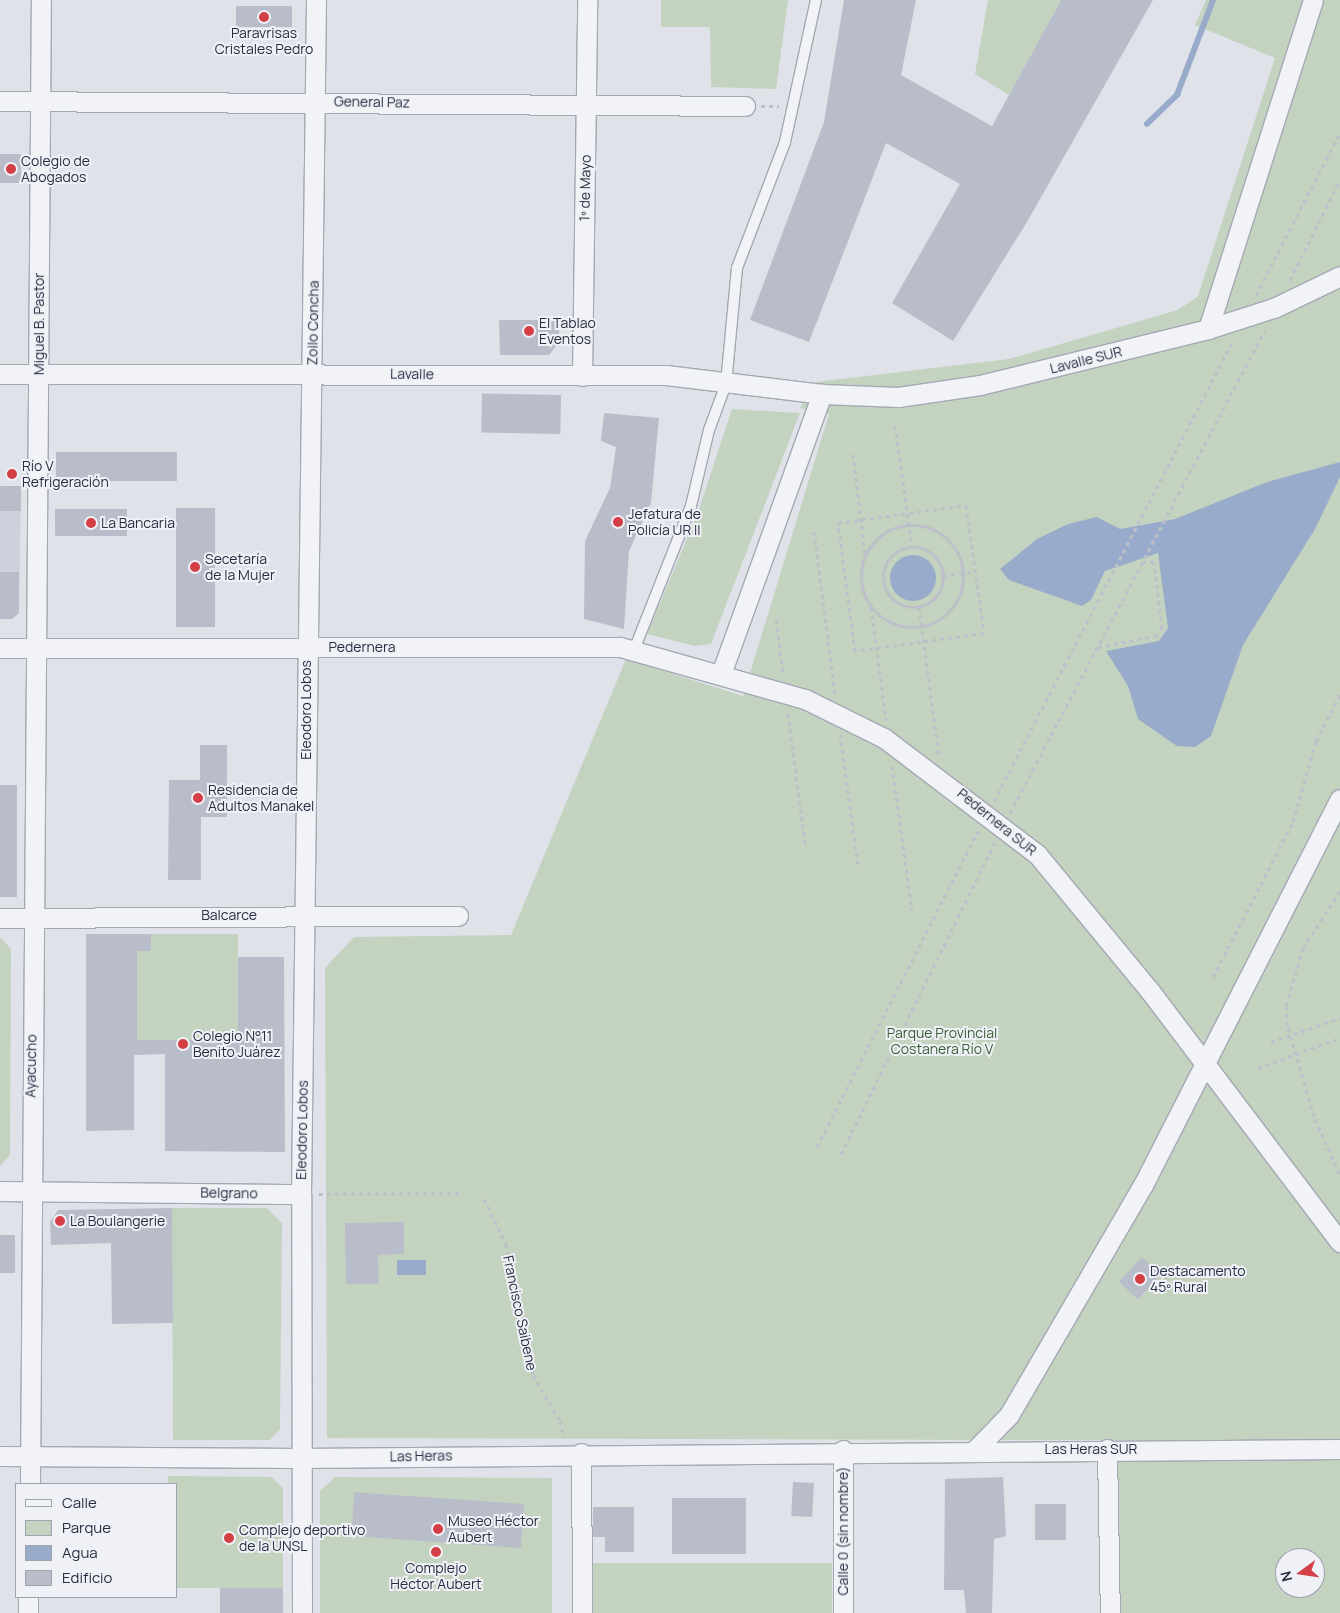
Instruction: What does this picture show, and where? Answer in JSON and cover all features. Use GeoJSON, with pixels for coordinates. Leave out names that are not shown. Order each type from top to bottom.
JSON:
{"type":"FeatureCollection","features":[{"type":"Feature","properties":{"kind":"street","name":"Miguel B. Pastor"},"geometry":{"type":"LineString","coordinates":[[33,648],[39,374],[41,0]]}},
{"type":"Feature","properties":{"kind":"street","name":"Zoilo Concha"},"geometry":{"type":"LineString","coordinates":[[306,647],[312,374],[316,0]]}},
{"type":"Feature","properties":{"kind":"street","name":"1º de Mayo"},"geometry":{"type":"LineString","coordinates":[[582,376],[586,0]]}},
{"type":"Feature","properties":{"kind":"street"},"geometry":{"type":"LineString","coordinates":[[1208,329],[1313,0]]}},
{"type":"Feature","properties":{"kind":"street","name":"General Paz"},"geometry":{"type":"LineString","coordinates":[[0,101],[315,100],[586,107],[745,106]]}},
{"type":"Feature","properties":{"kind":"street","name":"Lavalle SUR"},"geometry":{"type":"LineString","coordinates":[[822,394],[898,397],[941,392],[1208,329],[1276,307],[1340,276]]}},
{"type":"Feature","properties":{"kind":"street","name":"Lavalle"},"geometry":{"type":"LineString","coordinates":[[0,374],[666,375],[726,384],[822,394]]}},
{"type":"Feature","properties":{"kind":"street"},"geometry":{"type":"LineString","coordinates":[[721,674],[822,394]]}},
{"type":"Feature","properties":{"kind":"street","name":"Pedernera"},"geometry":{"type":"LineString","coordinates":[[0,648],[306,647],[634,650],[721,674]]}},
{"type":"Feature","properties":{"kind":"street","name":"Eleodoro Lobos"},"geometry":{"type":"LineString","coordinates":[[302,1613],[300,1458],[301,1194],[306,647]]}},
{"type":"Feature","properties":{"kind":"street","name":"Ayacucho"},"geometry":{"type":"LineString","coordinates":[[30,1483],[29,1192],[33,648]]}},
{"type":"Feature","properties":{"kind":"street","name":"Pedernera SUR"},"geometry":{"type":"LineString","coordinates":[[721,674],[785,693],[889,742],[942,778],[1037,854],[1203,1062],[1340,1242]]}},
{"type":"Feature","properties":{"kind":"street"},"geometry":{"type":"LineString","coordinates":[[974,1450],[1009,1415],[1143,1185],[1203,1062],[1340,799]]}},
{"type":"Feature","properties":{"kind":"street","name":"Balcarce"},"geometry":{"type":"LineString","coordinates":[[0,918],[305,915],[458,916]]}},
{"type":"Feature","properties":{"kind":"street","name":"Belgrano"},"geometry":{"type":"LineString","coordinates":[[0,1192],[301,1194]]}},
{"type":"Feature","properties":{"kind":"street"},"geometry":{"type":"LineString","coordinates":[[1107,1449],[1110,1613]]}},
{"type":"Feature","properties":{"kind":"street","name":"Las Heras SUR"},"geometry":{"type":"LineString","coordinates":[[842,1450],[1340,1449]]}},
{"type":"Feature","properties":{"kind":"street","name":"Las Heras"},"geometry":{"type":"LineString","coordinates":[[0,1456],[300,1458],[842,1450]]}},
{"type":"Feature","properties":{"kind":"street","name":"Calle 0 (sin nombre)"},"geometry":{"type":"LineString","coordinates":[[842,1450],[843,1613]]}},
{"type":"Feature","properties":{"kind":"street"},"geometry":{"type":"LineString","coordinates":[[574,1454],[582,1613]]}},
{"type":"Feature","properties":{"kind":"street"},"geometry":{"type":"LineString","coordinates":[[28,1598],[28,1613]]}},
{"type":"Feature","properties":{"kind":"lane"},"geometry":{"type":"LineString","coordinates":[[634,650],[691,506],[709,430],[726,384],[738,268],[795,106],[816,0]]}},
{"type":"Feature","properties":{"kind":"path"},"geometry":{"type":"LineString","coordinates":[[745,106],[795,106]]}},
{"type":"Feature","properties":{"kind":"path"},"geometry":{"type":"LineString","coordinates":[[841,1154],[1003,827],[1276,307],[1340,180]]}},
{"type":"Feature","properties":{"kind":"path"},"geometry":{"type":"LineString","coordinates":[[895,426],[912,546]]}},
{"type":"Feature","properties":{"kind":"path"},"geometry":{"type":"LineString","coordinates":[[853,454],[865,555],[861,583],[871,607],[912,912]]}},
{"type":"Feature","properties":{"kind":"path"},"geometry":{"type":"LineString","coordinates":[[966,505],[984,633],[855,651],[838,523],[908,513],[966,505]]}},
{"type":"Feature","properties":{"kind":"path"},"geometry":{"type":"LineString","coordinates":[[865,555],[883,534],[909,525],[929,528],[946,538],[958,554],[963,573],[960,594],[949,612],[921,626],[890,622],[871,607]]}},
{"type":"Feature","properties":{"kind":"path"},"geometry":{"type":"LineString","coordinates":[[818,1147],[1136,526]]}},
{"type":"Feature","properties":{"kind":"path"},"geometry":{"type":"LineString","coordinates":[[912,546],[937,558],[943,576],[937,596],[919,607],[897,603],[884,586],[882,575],[891,555],[912,546]]}},
{"type":"Feature","properties":{"kind":"path"},"geometry":{"type":"LineString","coordinates":[[1097,647],[1156,636],[1162,628],[1154,562],[1142,562]]}},
{"type":"Feature","properties":{"kind":"path"},"geometry":{"type":"LineString","coordinates":[[943,576],[975,571]]}},
{"type":"Feature","properties":{"kind":"path"},"geometry":{"type":"LineString","coordinates":[[919,607],[942,778]]}},
{"type":"Feature","properties":{"kind":"path"},"geometry":{"type":"LineString","coordinates":[[776,620],[805,844]]}},
{"type":"Feature","properties":{"kind":"path"},"geometry":{"type":"LineString","coordinates":[[1213,977],[1293,822],[1316,740],[1340,695]]}},
{"type":"Feature","properties":{"kind":"path"},"geometry":{"type":"LineString","coordinates":[[1340,891],[1303,948],[1286,1006],[1290,1036],[1315,1119],[1340,1176]]}},
{"type":"Feature","properties":{"kind":"path"},"geometry":{"type":"LineString","coordinates":[[1270,1042],[1340,1018]]}},
{"type":"Feature","properties":{"kind":"path"},"geometry":{"type":"LineString","coordinates":[[1258,1068],[1295,1052],[1340,1038]]}},
{"type":"Feature","properties":{"kind":"path"},"geometry":{"type":"LineString","coordinates":[[301,1194],[458,1193]]}},
{"type":"Feature","properties":{"kind":"path","name":"Francisco Saibene"},"geometry":{"type":"LineString","coordinates":[[484,1199],[506,1244],[533,1375],[560,1421],[574,1454]]}},
{"type":"Feature","properties":{"kind":"shaded area"},"geometry":{"type":"Polygon","coordinates":[[[0,486],[21,486],[19,613],[0,619],[0,486]]]}},
{"type":"Feature","properties":{"kind":"green space"},"geometry":{"type":"Polygon","coordinates":[[[661,0],[788,0],[776,89],[711,87],[710,27],[661,27],[661,0]]]}},
{"type":"Feature","properties":{"kind":"green space"},"geometry":{"type":"Polygon","coordinates":[[[988,0],[1061,0],[1009,95],[975,74],[988,0]]]}},
{"type":"Feature","properties":{"kind":"green space","name":"Parque Provincial Costanera Río V"},"geometry":{"type":"Polygon","coordinates":[[[1206,0],[1340,0],[1340,1441],[327,1438],[325,968],[354,937],[511,935],[626,659],[743,696],[829,414],[800,408],[816,382],[1009,359],[1178,310],[1198,296],[1275,58],[1195,25],[1206,0]]]}},
{"type":"Feature","properties":{"kind":"green space"},"geometry":{"type":"Polygon","coordinates":[[[732,409],[800,413],[711,644],[695,646],[647,634],[698,512],[732,409]]]}},
{"type":"Feature","properties":{"kind":"green space"},"geometry":{"type":"Polygon","coordinates":[[[151,934],[238,934],[238,1040],[137,1040],[137,951],[151,951],[151,934]]]}},
{"type":"Feature","properties":{"kind":"green space"},"geometry":{"type":"Polygon","coordinates":[[[0,937],[11,949],[10,1155],[0,1166],[0,937]]]}},
{"type":"Feature","properties":{"kind":"green space"},"geometry":{"type":"Polygon","coordinates":[[[172,1208],[267,1208],[282,1223],[280,1429],[270,1440],[173,1440],[172,1208]]]}},
{"type":"Feature","properties":{"kind":"green space"},"geometry":{"type":"Polygon","coordinates":[[[1340,1456],[1340,1613],[1116,1613],[1113,1459],[1340,1456]]]}},
{"type":"Feature","properties":{"kind":"green space","name":"Complejo deportivo de la UNSL"},"geometry":{"type":"Polygon","coordinates":[[[168,1476],[272,1477],[283,1488],[283,1588],[178,1588],[178,1483],[168,1483],[168,1476]]]}},
{"type":"Feature","properties":{"kind":"green space","name":"Complejo Héctor Aubert"},"geometry":{"type":"Polygon","coordinates":[[[335,1477],[552,1478],[552,1613],[320,1613],[320,1491],[335,1477]]]}},
{"type":"Feature","properties":{"kind":"green space"},"geometry":{"type":"Polygon","coordinates":[[[590,1563],[832,1563],[832,1613],[590,1613],[590,1563]]]}},
{"type":"Feature","properties":{"kind":"water"},"geometry":{"type":"Polygon","coordinates":[[[1340,462],[1340,477],[1315,529],[1243,645],[1211,736],[1195,747],[1177,746],[1138,719],[1128,686],[1106,651],[1159,641],[1168,628],[1158,553],[1105,571],[1091,600],[1082,606],[1009,580],[1000,569],[1037,539],[1068,524],[1097,517],[1120,529],[1175,519],[1267,482],[1340,462]]]}},
{"type":"Feature","properties":{"kind":"water"},"geometry":{"type":"Polygon","coordinates":[[[913,555],[926,559],[932,565],[936,578],[932,591],[926,597],[913,601],[900,597],[894,591],[890,578],[894,565],[900,559],[913,555]]]}},
{"type":"Feature","properties":{"kind":"water"},"geometry":{"type":"Polygon","coordinates":[[[397,1260],[426,1260],[426,1275],[397,1275],[397,1260]]]}},
{"type":"Feature","properties":{"kind":"building"},"geometry":{"type":"Polygon","coordinates":[[[844,0],[916,0],[901,75],[992,126],[1061,0],[1153,0],[1027,222],[953,341],[892,303],[960,184],[886,143],[809,342],[750,320],[824,122],[844,0]]]}},
{"type":"Feature","properties":{"kind":"building","name":"Paravrisas Cristales Pedro"},"geometry":{"type":"Polygon","coordinates":[[[236,6],[292,6],[292,27],[236,27],[236,6]]]}},
{"type":"Feature","properties":{"kind":"building","name":"Colegio de Abogados"},"geometry":{"type":"Polygon","coordinates":[[[0,154],[21,154],[21,183],[0,183],[0,154]]]}},
{"type":"Feature","properties":{"kind":"building","name":"El Tablao Eventos"},"geometry":{"type":"Polygon","coordinates":[[[499,320],[559,320],[559,342],[549,355],[500,355],[499,320]]]}},
{"type":"Feature","properties":{"kind":"building"},"geometry":{"type":"Polygon","coordinates":[[[482,394],[561,395],[560,434],[481,433],[482,394]]]}},
{"type":"Feature","properties":{"kind":"building","name":"Jefatura de Policía UR II"},"geometry":{"type":"Polygon","coordinates":[[[604,413],[659,418],[651,503],[629,551],[624,629],[584,619],[585,541],[610,488],[616,447],[601,441],[604,413]]]}},
{"type":"Feature","properties":{"kind":"building"},"geometry":{"type":"Polygon","coordinates":[[[56,452],[177,452],[177,481],[56,481],[56,452]]]}},
{"type":"Feature","properties":{"kind":"building"},"geometry":{"type":"Polygon","coordinates":[[[0,486],[21,486],[21,511],[0,511],[0,486]]]}},
{"type":"Feature","properties":{"kind":"building","name":"Secetaría de la Mujer"},"geometry":{"type":"Polygon","coordinates":[[[176,508],[215,508],[215,627],[176,627],[176,508]]]}},
{"type":"Feature","properties":{"kind":"building","name":"La Bancaria"},"geometry":{"type":"Polygon","coordinates":[[[55,509],[127,509],[127,536],[55,536],[55,509]]]}},
{"type":"Feature","properties":{"kind":"building"},"geometry":{"type":"Polygon","coordinates":[[[0,572],[19,572],[19,613],[12,619],[0,619],[0,572]]]}},
{"type":"Feature","properties":{"kind":"building","name":"Residencia de Adultos Manakel"},"geometry":{"type":"Polygon","coordinates":[[[200,745],[227,745],[227,817],[201,817],[201,880],[168,880],[169,780],[200,780],[200,745]]]}},
{"type":"Feature","properties":{"kind":"building"},"geometry":{"type":"Polygon","coordinates":[[[0,785],[17,785],[17,897],[0,897],[0,785]]]}},
{"type":"Feature","properties":{"kind":"building","name":"Colegio N°11 Benito Juárez"},"geometry":{"type":"Polygon","coordinates":[[[86,934],[151,934],[151,951],[137,951],[137,1040],[238,1040],[238,957],[284,957],[285,1152],[165,1151],[165,1054],[134,1055],[134,1130],[86,1131],[86,934]]]}},
{"type":"Feature","properties":{"kind":"building"},"geometry":{"type":"Polygon","coordinates":[[[172,1208],[173,1323],[112,1324],[111,1243],[51,1245],[50,1222],[58,1210],[172,1208]]]}},
{"type":"Feature","properties":{"kind":"building"},"geometry":{"type":"Polygon","coordinates":[[[404,1222],[404,1254],[378,1255],[379,1284],[346,1284],[345,1223],[404,1222]]]}},
{"type":"Feature","properties":{"kind":"building"},"geometry":{"type":"Polygon","coordinates":[[[0,1235],[15,1235],[15,1273],[0,1273],[0,1235]]]}},
{"type":"Feature","properties":{"kind":"building","name":"Destacamento 45º Rural"},"geometry":{"type":"Polygon","coordinates":[[[1142,1257],[1161,1275],[1138,1300],[1119,1282],[1142,1257]]]}},
{"type":"Feature","properties":{"kind":"building"},"geometry":{"type":"Polygon","coordinates":[[[1003,1477],[1006,1536],[994,1539],[992,1613],[966,1613],[964,1590],[944,1590],[945,1479],[1003,1477]]]}},
{"type":"Feature","properties":{"kind":"building"},"geometry":{"type":"Polygon","coordinates":[[[793,1482],[814,1483],[812,1517],[791,1516],[793,1482]]]}},
{"type":"Feature","properties":{"kind":"building","name":"Museo Héctor Aubert"},"geometry":{"type":"Polygon","coordinates":[[[354,1492],[524,1504],[521,1548],[351,1536],[354,1492]]]}},
{"type":"Feature","properties":{"kind":"building"},"geometry":{"type":"Polygon","coordinates":[[[672,1498],[746,1498],[746,1554],[672,1554],[672,1498]]]}},
{"type":"Feature","properties":{"kind":"building"},"geometry":{"type":"Polygon","coordinates":[[[1035,1504],[1066,1504],[1066,1540],[1035,1540],[1035,1504]]]}},
{"type":"Feature","properties":{"kind":"building"},"geometry":{"type":"Polygon","coordinates":[[[593,1507],[634,1507],[634,1552],[605,1552],[605,1537],[593,1537],[593,1507]]]}},
{"type":"Feature","properties":{"kind":"building"},"geometry":{"type":"Polygon","coordinates":[[[220,1588],[283,1588],[283,1613],[220,1613],[220,1588]]]}},
{"type":"Feature","properties":{"kind":"waterway"},"geometry":{"type":"LineString","coordinates":[[1147,124],[1177,95],[1213,0]]}},
{"type":"Feature","properties":{"kind":"place","name":"Paravrisas Cristales Pedro"},"geometry":{"type":"Point","coordinates":[264,17]}},
{"type":"Feature","properties":{"kind":"place","name":"Colegio de Abogados"},"geometry":{"type":"Point","coordinates":[11,169]}},
{"type":"Feature","properties":{"kind":"place","name":"El Tablao Eventos"},"geometry":{"type":"Point","coordinates":[529,331]}},
{"type":"Feature","properties":{"kind":"place","name":"Río V Refrigeración"},"geometry":{"type":"Point","coordinates":[12,474]}},
{"type":"Feature","properties":{"kind":"place","name":"Jefatura de Policía UR II"},"geometry":{"type":"Point","coordinates":[618,522]}},
{"type":"Feature","properties":{"kind":"place","name":"La Bancaria"},"geometry":{"type":"Point","coordinates":[91,523]}},
{"type":"Feature","properties":{"kind":"place","name":"Secetaría de la Mujer"},"geometry":{"type":"Point","coordinates":[195,567]}},
{"type":"Feature","properties":{"kind":"place","name":"Residencia de Adultos Manakel"},"geometry":{"type":"Point","coordinates":[198,798]}},
{"type":"Feature","properties":{"kind":"place","name":"Colegio N°11 Benito Juárez"},"geometry":{"type":"Point","coordinates":[183,1044]}},
{"type":"Feature","properties":{"kind":"place","name":"La Boulangerie"},"geometry":{"type":"Point","coordinates":[60,1221]}},
{"type":"Feature","properties":{"kind":"place","name":"Destacamento 45º Rural"},"geometry":{"type":"Point","coordinates":[1140,1279]}},
{"type":"Feature","properties":{"kind":"place","name":"Museo Héctor Aubert"},"geometry":{"type":"Point","coordinates":[438,1529]}},
{"type":"Feature","properties":{"kind":"place","name":"Complejo deportivo de la UNSL"},"geometry":{"type":"Point","coordinates":[229,1538]}},
{"type":"Feature","properties":{"kind":"place","name":"Complejo Héctor Aubert"},"geometry":{"type":"Point","coordinates":[436,1552]}}]}
